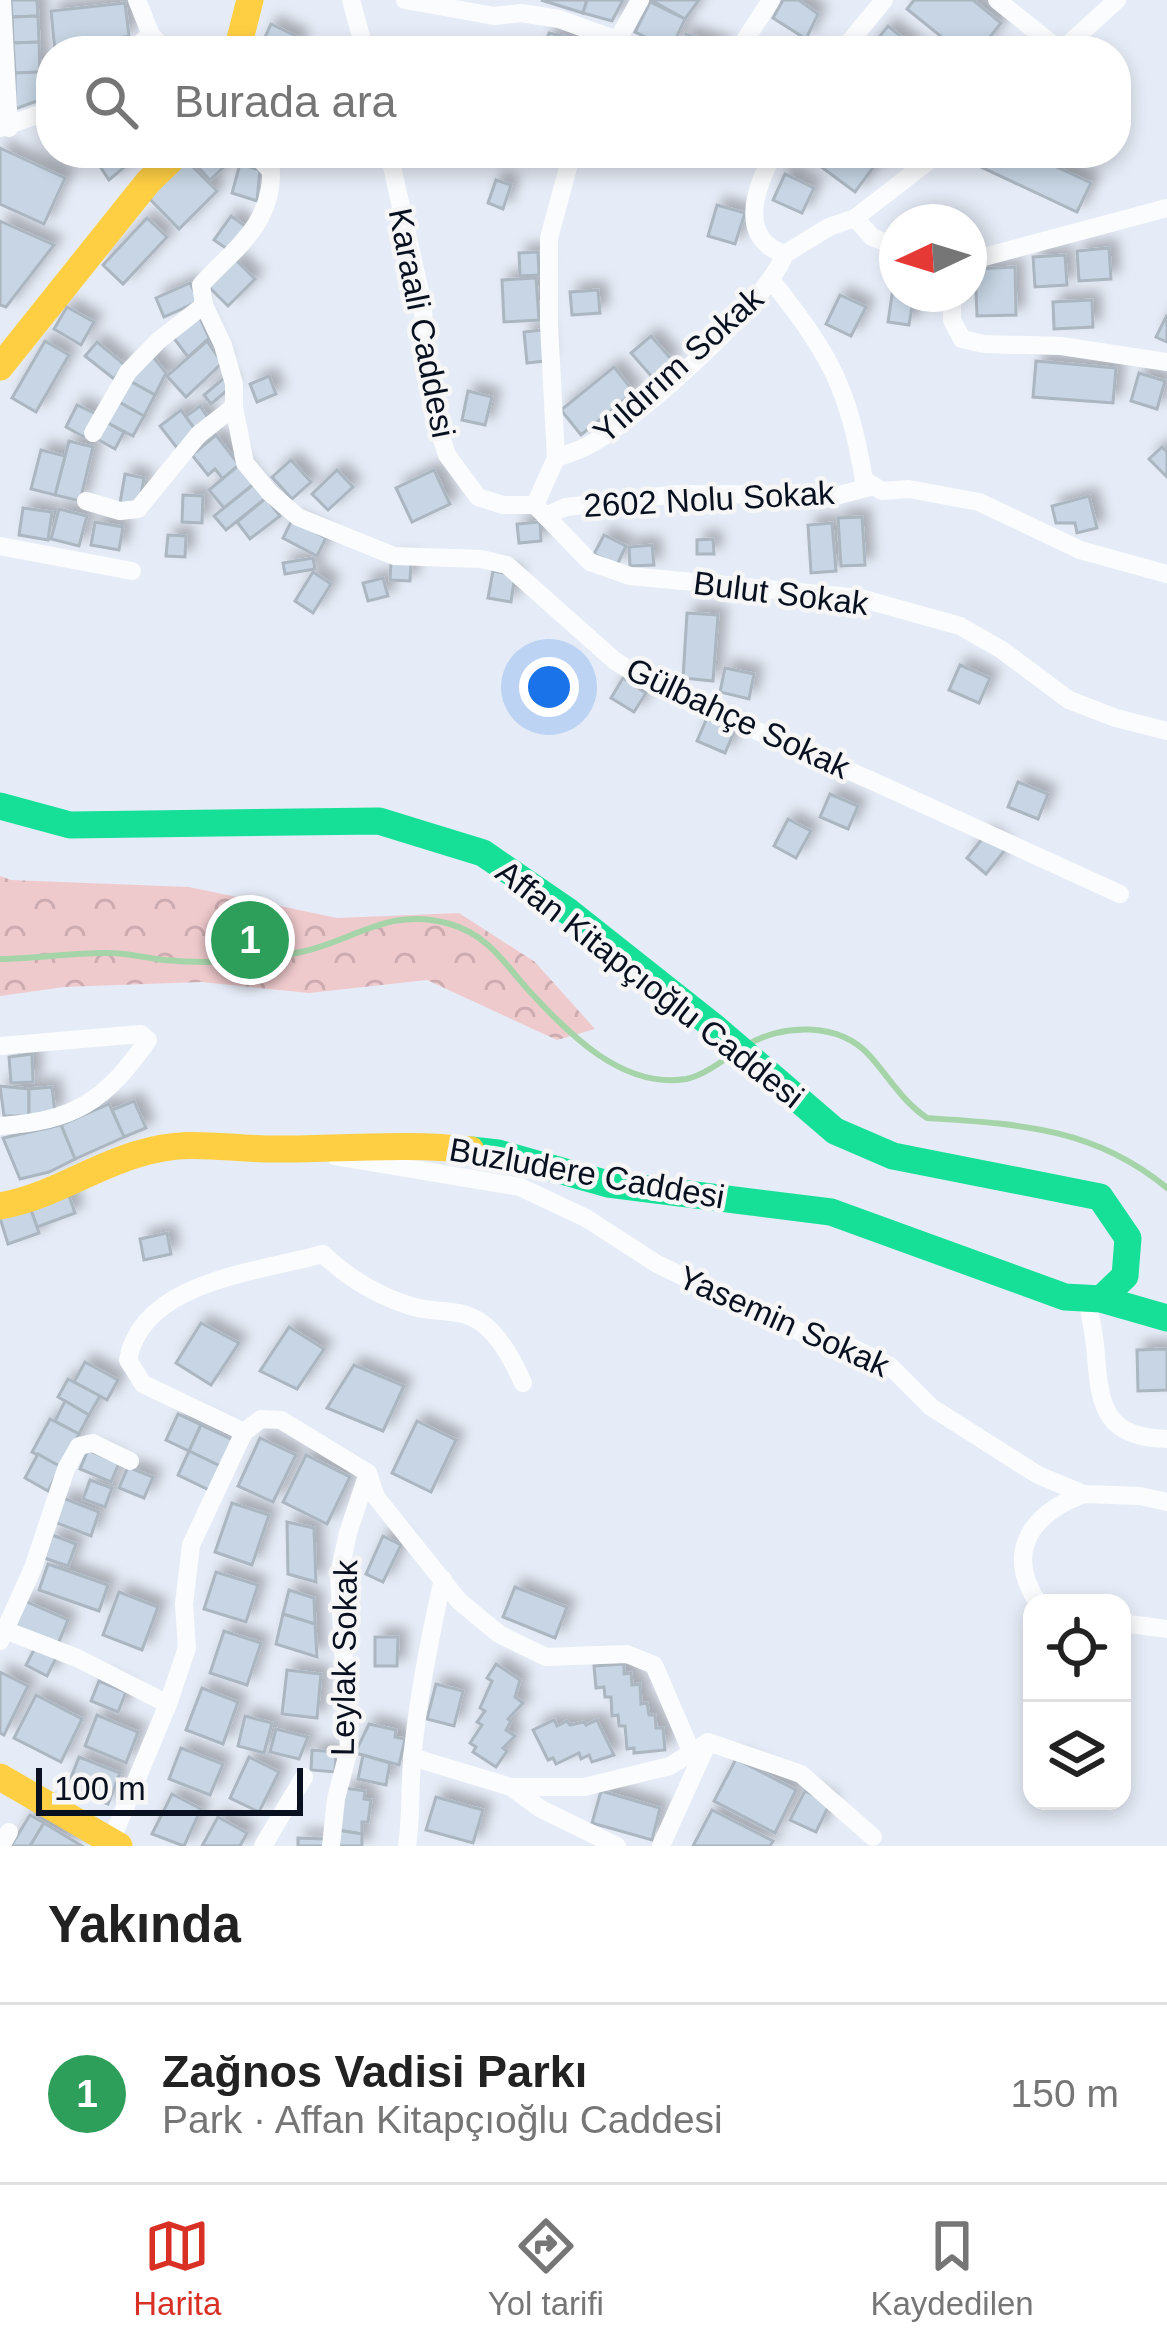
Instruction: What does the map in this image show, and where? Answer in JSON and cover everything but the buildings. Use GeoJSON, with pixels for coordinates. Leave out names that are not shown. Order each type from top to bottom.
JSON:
{"type":"FeatureCollection","features":[{"type":"Feature","properties":{"kind":"street"},"geometry":{"type":"LineString","coordinates":[[2,0],[4,128],[36,116]]}},
{"type":"Feature","properties":{"kind":"street"},"geometry":{"type":"LineString","coordinates":[[136,0],[151,35]]}},
{"type":"Feature","properties":{"kind":"street"},"geometry":{"type":"LineString","coordinates":[[241,36],[250,0]]}},
{"type":"Feature","properties":{"kind":"street"},"geometry":{"type":"LineString","coordinates":[[351,0],[361,36]]}},
{"type":"Feature","properties":{"kind":"street"},"geometry":{"type":"LineString","coordinates":[[406,0],[494,16],[521,13],[559,19],[594,36]]}},
{"type":"Feature","properties":{"kind":"street"},"geometry":{"type":"LineString","coordinates":[[620,36],[640,0]]}},
{"type":"Feature","properties":{"kind":"street"},"geometry":{"type":"LineString","coordinates":[[748,36],[771,0]]}},
{"type":"Feature","properties":{"kind":"street"},"geometry":{"type":"LineString","coordinates":[[854,36],[884,0]]}},
{"type":"Feature","properties":{"kind":"street"},"geometry":{"type":"LineString","coordinates":[[997,0],[1042,36]]}},
{"type":"Feature","properties":{"kind":"street"},"geometry":{"type":"LineString","coordinates":[[1077,36],[1117,0]]}},
{"type":"Feature","properties":{"kind":"street"},"geometry":{"type":"LineString","coordinates":[[0,368],[162,168]]}},
{"type":"Feature","properties":{"kind":"street"},"geometry":{"type":"LineString","coordinates":[[93,434],[128,372],[203,305],[201,285],[238,251],[268,204],[268,168]]}},
{"type":"Feature","properties":{"kind":"street","name":"Karaali Caddesi"},"geometry":{"type":"LineString","coordinates":[[392,168],[422,302],[431,409],[447,455],[478,497],[540,511]]}},
{"type":"Feature","properties":{"kind":"street"},"geometry":{"type":"LineString","coordinates":[[540,511],[556,458],[549,238],[568,168]]}},
{"type":"Feature","properties":{"kind":"street"},"geometry":{"type":"LineString","coordinates":[[767,168],[754,195],[754,226],[771,250],[785,254],[829,227],[855,218],[920,168]]}},
{"type":"Feature","properties":{"kind":"street"},"geometry":{"type":"LineString","coordinates":[[987,256],[1167,208]]}},
{"type":"Feature","properties":{"kind":"street"},"geometry":{"type":"LineString","coordinates":[[855,218],[879,240]]}},
{"type":"Feature","properties":{"kind":"street","name":"Yıldırım Sokak"},"geometry":{"type":"LineString","coordinates":[[556,458],[591,444],[645,404],[738,320],[772,281],[785,254]]}},
{"type":"Feature","properties":{"kind":"street"},"geometry":{"type":"LineString","coordinates":[[772,281],[815,336],[839,379],[849,404],[864,480],[874,486]]}},
{"type":"Feature","properties":{"kind":"street","name":"Gülbahçe Sokak"},"geometry":{"type":"LineString","coordinates":[[203,305],[229,364],[245,463],[298,517],[394,556],[481,559],[507,565],[615,661],[660,689],[1120,894]]}},
{"type":"Feature","properties":{"kind":"street"},"geometry":{"type":"LineString","coordinates":[[952,312],[962,339],[1061,346],[1167,362]]}},
{"type":"Feature","properties":{"kind":"street"},"geometry":{"type":"LineString","coordinates":[[86,501],[121,511],[138,509],[199,434],[234,407]]}},
{"type":"Feature","properties":{"kind":"street","name":"2602 Nolu Sokak"},"geometry":{"type":"LineString","coordinates":[[540,511],[678,494],[839,495],[874,486],[882,491],[909,489],[980,502],[1080,550],[1167,574]]}},
{"type":"Feature","properties":{"kind":"street","name":"Bulut Sokak"},"geometry":{"type":"LineString","coordinates":[[540,511],[590,562],[630,577],[860,598],[960,626],[1002,650],[1069,700],[1167,731]]}},
{"type":"Feature","properties":{"kind":"street"},"geometry":{"type":"LineString","coordinates":[[0,547],[131,571]]}},
{"type":"Feature","properties":{"kind":"street","name":"Affan Kitapçıoğlu Caddesi"},"geometry":{"type":"LineString","coordinates":[[0,806],[70,825],[379,821],[483,853],[569,912],[835,1131],[893,1156],[1100,1197],[1128,1238],[1125,1276],[1094,1298]]}},
{"type":"Feature","properties":{"kind":"street"},"geometry":{"type":"LineString","coordinates":[[0,1046],[141,1034],[148,1040],[106,1093],[78,1111],[40,1123],[0,1126]]}},
{"type":"Feature","properties":{"kind":"street","name":"Buzludere Caddesi"},"geometry":{"type":"LineString","coordinates":[[0,1206],[36,1198],[136,1154],[196,1142],[265,1149],[417,1144],[498,1153],[608,1184],[831,1212],[1066,1297],[1094,1298],[1167,1318]]}},
{"type":"Feature","properties":{"kind":"street","name":"Yasemin Sokak"},"geometry":{"type":"LineString","coordinates":[[314,1148],[337,1157],[520,1187],[586,1218],[678,1274],[811,1337],[851,1347],[890,1366],[932,1407],[1038,1475],[1084,1494],[1167,1502]]}},
{"type":"Feature","properties":{"kind":"street"},"geometry":{"type":"LineString","coordinates":[[244,1432],[142,1384],[128,1360],[132,1337],[154,1310],[184,1294],[323,1254],[341,1271],[383,1296],[417,1308],[458,1312],[481,1322],[510,1354],[523,1383]]}},
{"type":"Feature","properties":{"kind":"street"},"geometry":{"type":"LineString","coordinates":[[1094,1298],[1099,1399],[1108,1416],[1144,1438],[1167,1439]]}},
{"type":"Feature","properties":{"kind":"street"},"geometry":{"type":"LineString","coordinates":[[0,1777],[115,1844],[187,1648],[184,1604],[191,1545],[244,1432],[262,1419],[281,1420],[368,1473],[376,1497],[458,1601],[521,1648],[546,1657],[627,1654],[654,1665],[699,1746],[801,1774],[873,1837]]}},
{"type":"Feature","properties":{"kind":"street"},"geometry":{"type":"LineString","coordinates":[[130,1461],[93,1443],[79,1446],[3,1636],[77,1658],[168,1704]]}},
{"type":"Feature","properties":{"kind":"street","name":"Leylak Sokak"},"geometry":{"type":"LineString","coordinates":[[331,1846],[336,1799],[349,1749],[339,1575],[368,1473]]}},
{"type":"Feature","properties":{"kind":"street"},"geometry":{"type":"LineString","coordinates":[[1034,1594],[1023,1571],[1025,1541],[1041,1516],[1084,1494]]}},
{"type":"Feature","properties":{"kind":"street"},"geometry":{"type":"LineString","coordinates":[[407,1846],[424,1658],[443,1579]]}},
{"type":"Feature","properties":{"kind":"street"},"geometry":{"type":"LineString","coordinates":[[1131,1624],[1167,1629]]}},
{"type":"Feature","properties":{"kind":"street"},"geometry":{"type":"LineString","coordinates":[[412,1756],[512,1787],[584,1787],[670,1766],[699,1746]]}},
{"type":"Feature","properties":{"kind":"street"},"geometry":{"type":"LineString","coordinates":[[661,1846],[699,1746]]}},
{"type":"Feature","properties":{"kind":"street"},"geometry":{"type":"LineString","coordinates":[[263,1846],[304,1778]]}},
{"type":"Feature","properties":{"kind":"street"},"geometry":{"type":"LineString","coordinates":[[512,1787],[541,1809],[617,1846]]}},
{"type":"Feature","properties":{"kind":"green space"},"geometry":{"type":"Polygon","coordinates":[[[0,876],[189,887],[337,918],[459,913],[535,962],[595,1029],[557,1040],[427,980],[309,993],[201,982],[64,987],[0,996],[0,876]]]}},
{"type":"Feature","properties":{"kind":"waterway"},"geometry":{"type":"LineString","coordinates":[[0,959],[110,953],[181,961],[251,960],[321,947],[391,922],[428,920],[476,936],[563,1026],[620,1067],[641,1076],[686,1079],[734,1053]]}},
{"type":"Feature","properties":{"kind":"waterway"},"geometry":{"type":"LineString","coordinates":[[746,1046],[792,1030],[842,1036],[869,1055],[927,1118],[1053,1132],[1111,1152],[1167,1188]]}},
{"type":"Feature","properties":{"kind":"traffic: fast"},"geometry":{"type":"LineString","coordinates":[[0,806],[70,825],[379,821],[483,853],[569,912],[835,1131],[893,1156],[1100,1197],[1128,1238],[1125,1276],[1101,1299]]}},
{"type":"Feature","properties":{"kind":"traffic: fast"},"geometry":{"type":"LineString","coordinates":[[471,1150],[608,1184],[831,1212],[1065,1297],[1101,1299],[1167,1318]]}},
{"type":"Feature","properties":{"kind":"traffic: slow"},"geometry":{"type":"LineString","coordinates":[[241,36],[250,0]]}},
{"type":"Feature","properties":{"kind":"traffic: slow"},"geometry":{"type":"LineString","coordinates":[[0,367],[162,168]]}},
{"type":"Feature","properties":{"kind":"traffic: slow"},"geometry":{"type":"LineString","coordinates":[[0,1206],[37,1196],[120,1160],[172,1147],[471,1150]]}},
{"type":"Feature","properties":{"kind":"traffic: slow"},"geometry":{"type":"LineString","coordinates":[[0,1777],[119,1846]]}},
{"type":"Feature","properties":{"kind":"place","name":"Zağnos Vadisi Parkı"},"geometry":{"type":"Point","coordinates":[250,940]}}]}
